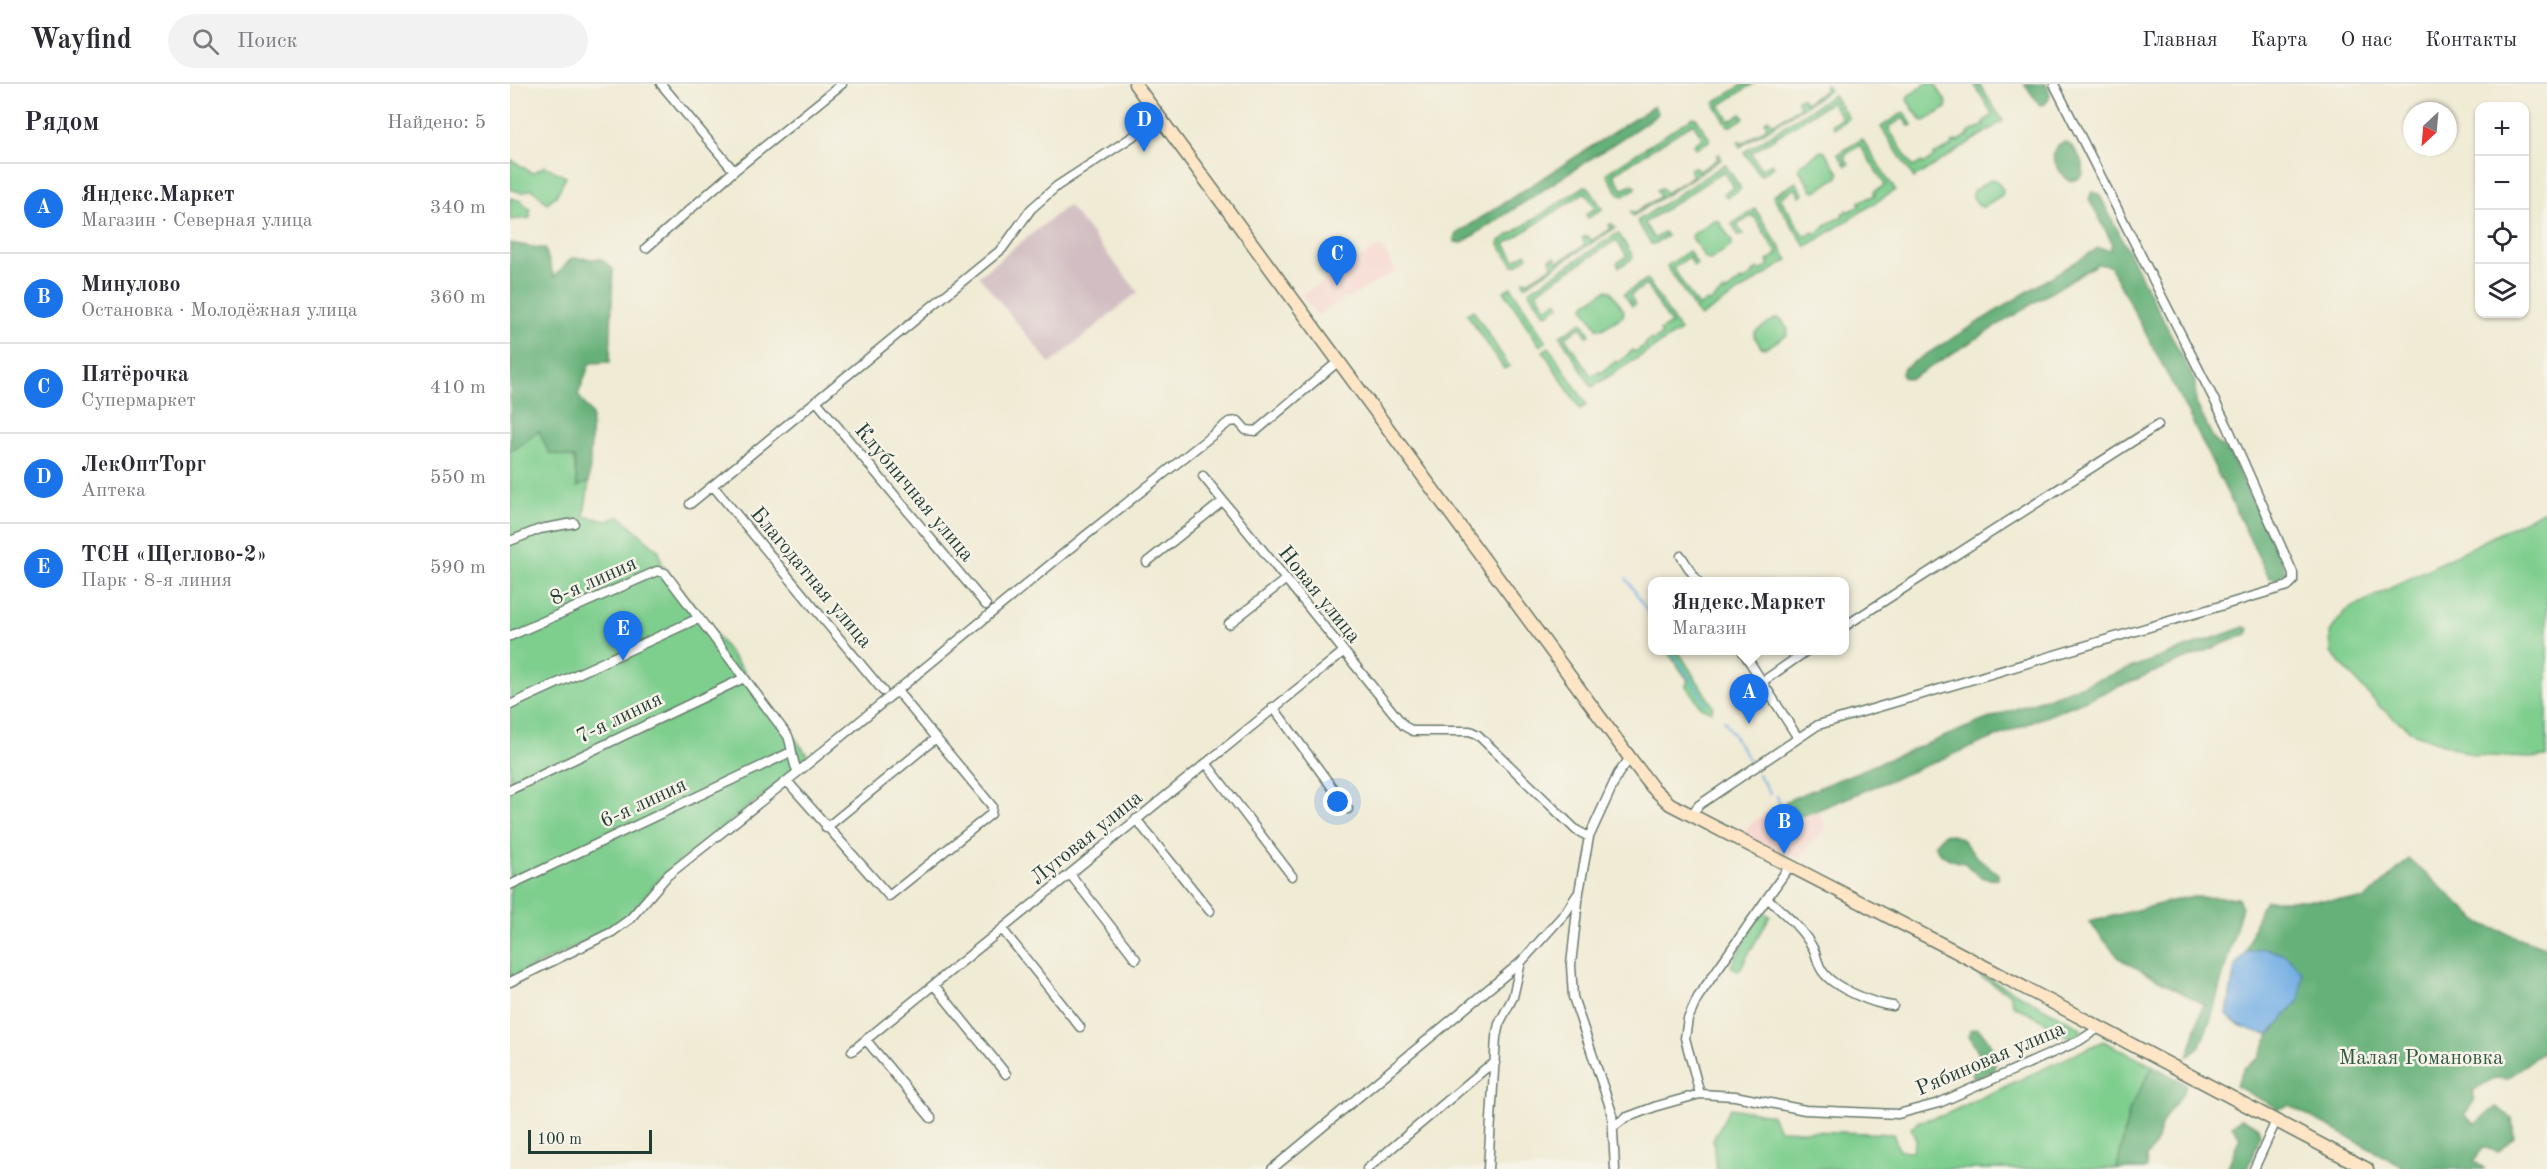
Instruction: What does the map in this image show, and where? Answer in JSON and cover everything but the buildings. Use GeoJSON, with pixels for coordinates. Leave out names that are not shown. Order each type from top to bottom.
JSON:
{"type":"FeatureCollection","features":[{"type":"Feature","properties":{"kind":"main road"},"geometry":{"type":"LineString","coordinates":[[1135,84],[1340,360],[1630,758],[1652,787],[1670,804],[2367,1169]]}},
{"type":"Feature","properties":{"kind":"street"},"geometry":{"type":"LineString","coordinates":[[661,84],[734,171]]}},
{"type":"Feature","properties":{"kind":"street"},"geometry":{"type":"LineString","coordinates":[[646,248],[734,171],[842,84]]}},
{"type":"Feature","properties":{"kind":"street"},"geometry":{"type":"LineString","coordinates":[[1690,816],[1699,805],[1818,725],[2288,586],[2292,581],[2293,573],[2227,425],[2054,84]]}},
{"type":"Feature","properties":{"kind":"street"},"geometry":{"type":"LineString","coordinates":[[690,504],[1002,249],[1031,209],[1057,186],[1161,118]]}},
{"type":"Feature","properties":{"kind":"street"},"geometry":{"type":"LineString","coordinates":[[510,982],[612,932],[630,919],[668,875],[1229,422],[1238,421],[1246,430],[1256,431],[1340,360]]}},
{"type":"Feature","properties":{"kind":"street","name":"Клубничная улица"},"geometry":{"type":"LineString","coordinates":[[817,402],[986,605]]}},
{"type":"Feature","properties":{"kind":"street"},"geometry":{"type":"LineString","coordinates":[[1849,623],[2158,425]]}},
{"type":"Feature","properties":{"kind":"street","name":"Новая улица"},"geometry":{"type":"LineString","coordinates":[[1203,476],[1404,726],[1413,731],[1470,732],[1478,735],[1576,830],[1589,837]]}},
{"type":"Feature","properties":{"kind":"street","name":"Благодатная улица"},"geometry":{"type":"LineString","coordinates":[[713,486],[882,691]]}},
{"type":"Feature","properties":{"kind":"street"},"geometry":{"type":"LineString","coordinates":[[1147,562],[1223,501]]}},
{"type":"Feature","properties":{"kind":"street"},"geometry":{"type":"LineString","coordinates":[[510,541],[540,529],[574,523]]}},
{"type":"Feature","properties":{"kind":"street"},"geometry":{"type":"LineString","coordinates":[[1681,556],[1695,577]]}},
{"type":"Feature","properties":{"kind":"street","name":"8-я линия"},"geometry":{"type":"LineString","coordinates":[[510,636],[657,572],[664,573],[699,618]]}},
{"type":"Feature","properties":{"kind":"street"},"geometry":{"type":"LineString","coordinates":[[1229,624],[1285,580]]}},
{"type":"Feature","properties":{"kind":"street"},"geometry":{"type":"LineString","coordinates":[[510,705],[699,618],[788,736],[791,760],[798,772]]}},
{"type":"Feature","properties":{"kind":"street","name":"Луговая улица"},"geometry":{"type":"LineString","coordinates":[[852,1051],[1343,652]]}},
{"type":"Feature","properties":{"kind":"street"},"geometry":{"type":"LineString","coordinates":[[1745,655],[1798,738]]}},
{"type":"Feature","properties":{"kind":"street"},"geometry":{"type":"LineString","coordinates":[[1762,682],[1802,655]]}},
{"type":"Feature","properties":{"kind":"street","name":"7-я линия"},"geometry":{"type":"LineString","coordinates":[[510,790],[744,678]]}},
{"type":"Feature","properties":{"kind":"street"},"geometry":{"type":"LineString","coordinates":[[787,781],[884,894],[893,895],[993,810],[897,691]]}},
{"type":"Feature","properties":{"kind":"street"},"geometry":{"type":"LineString","coordinates":[[1273,707],[1348,809]]}},
{"type":"Feature","properties":{"kind":"street"},"geometry":{"type":"LineString","coordinates":[[826,828],[936,738]]}},
{"type":"Feature","properties":{"kind":"street","name":"6-я линия"},"geometry":{"type":"LineString","coordinates":[[510,885],[791,752]]}},
{"type":"Feature","properties":{"kind":"street"},"geometry":{"type":"LineString","coordinates":[[1615,1169],[1612,1113],[1573,997],[1571,965],[1579,892],[1589,837],[1618,774],[1630,758]]}},
{"type":"Feature","properties":{"kind":"street"},"geometry":{"type":"LineString","coordinates":[[1206,763],[1292,876]]}},
{"type":"Feature","properties":{"kind":"street"},"geometry":{"type":"LineString","coordinates":[[1136,819],[1210,911]]}},
{"type":"Feature","properties":{"kind":"street"},"geometry":{"type":"LineString","coordinates":[[1700,1094],[1685,1038],[1688,1019],[1698,997],[1789,867]]}},
{"type":"Feature","properties":{"kind":"street"},"geometry":{"type":"LineString","coordinates":[[1070,874],[1136,959]]}},
{"type":"Feature","properties":{"kind":"street"},"geometry":{"type":"LineString","coordinates":[[1272,1169],[1521,962],[1566,912],[1579,892]]}},
{"type":"Feature","properties":{"kind":"street"},"geometry":{"type":"LineString","coordinates":[[1767,898],[1794,922],[1814,950],[1822,972],[1834,982],[1878,1004],[1893,1006]]}},
{"type":"Feature","properties":{"kind":"street"},"geometry":{"type":"LineString","coordinates":[[1002,929],[1080,1027]]}},
{"type":"Feature","properties":{"kind":"street"},"geometry":{"type":"LineString","coordinates":[[1488,1169],[1499,1024],[1513,997],[1521,962]]}},
{"type":"Feature","properties":{"kind":"street"},"geometry":{"type":"LineString","coordinates":[[934,985],[1006,1074]]}},
{"type":"Feature","properties":{"kind":"street","name":"Рябиновая улица"},"geometry":{"type":"LineString","coordinates":[[1613,1127],[1625,1118],[1700,1094],[1735,1096],[1805,1110],[1898,1114],[1939,1103],[2079,1041],[2099,1028]]}},
{"type":"Feature","properties":{"kind":"street"},"geometry":{"type":"LineString","coordinates":[[866,1040],[931,1118]]}},
{"type":"Feature","properties":{"kind":"street"},"geometry":{"type":"LineString","coordinates":[[1367,1169],[1495,1063]]}},
{"type":"Feature","properties":{"kind":"street"},"geometry":{"type":"LineString","coordinates":[[2254,1169],[2276,1121]]}},
{"type":"Feature","properties":{"kind":"shaded area"},"geometry":{"type":"Polygon","coordinates":[[[1068,205],[1138,292],[1050,364],[979,276],[1068,205]]]}},
{"type":"Feature","properties":{"kind":"shaded area"},"geometry":{"type":"Polygon","coordinates":[[[1381,245],[1396,272],[1317,315],[1302,295],[1381,245]]]}},
{"type":"Feature","properties":{"kind":"shaded area"},"geometry":{"type":"Polygon","coordinates":[[[1782,802],[1790,815],[1802,820],[1818,812],[1826,828],[1798,859],[1775,848],[1773,851],[1743,836],[1749,825],[1782,802]]]}},
{"type":"Feature","properties":{"kind":"green space"},"geometry":{"type":"Polygon","coordinates":[[[1744,84],[1753,84],[1720,105],[1730,121],[1741,114],[1744,118],[1728,126],[1715,102],[1744,84]]]}},
{"type":"Feature","properties":{"kind":"green space"},"geometry":{"type":"Polygon","coordinates":[[[1926,84],[1935,84],[1947,103],[1946,108],[1925,121],[1921,120],[1907,100],[1908,96],[1926,84]]]}},
{"type":"Feature","properties":{"kind":"green space"},"geometry":{"type":"Polygon","coordinates":[[[1974,84],[1979,84],[2003,121],[1914,178],[1881,127],[1904,112],[1912,125],[1909,126],[1903,118],[1888,128],[1913,167],[1922,162],[1924,164],[1934,157],[1933,155],[1952,146],[1951,144],[1984,125],[1983,122],[1993,115],[1974,84]]]}},
{"type":"Feature","properties":{"kind":"green space"},"geometry":{"type":"Polygon","coordinates":[[[2024,84],[2046,84],[2050,94],[2049,99],[2045,104],[2040,105],[2024,84]]]}},
{"type":"Feature","properties":{"kind":"green space"},"geometry":{"type":"Polygon","coordinates":[[[1827,85],[1830,90],[1740,147],[1738,143],[1740,141],[1742,144],[1767,127],[1765,121],[1769,119],[1773,124],[1800,107],[1797,100],[1802,98],[1806,103],[1826,90],[1824,87],[1827,85]]]}},
{"type":"Feature","properties":{"kind":"green space"},"geometry":{"type":"Polygon","coordinates":[[[1833,95],[1848,117],[1847,120],[1834,128],[1832,124],[1842,118],[1831,102],[1751,153],[1761,169],[1772,163],[1774,167],[1762,175],[1759,174],[1744,152],[1833,95]]]}},
{"type":"Feature","properties":{"kind":"green space"},"geometry":{"type":"Polygon","coordinates":[[[1654,106],[1658,113],[1656,116],[1462,243],[1455,242],[1456,234],[1654,106]]]}},
{"type":"Feature","properties":{"kind":"green space"},"geometry":{"type":"Polygon","coordinates":[[[1693,117],[1696,118],[1709,141],[1696,149],[1693,145],[1703,138],[1693,123],[1613,174],[1623,190],[1633,184],[1636,188],[1623,196],[1620,195],[1607,175],[1608,172],[1693,117]]]}},
{"type":"Feature","properties":{"kind":"green space"},"geometry":{"type":"Polygon","coordinates":[[[1862,139],[1895,190],[1806,247],[1773,196],[1796,182],[1803,194],[1800,196],[1795,188],[1780,198],[1805,237],[1826,227],[1825,225],[1843,216],[1842,214],[1847,210],[1849,212],[1860,205],[1859,202],[1875,195],[1874,192],[1885,185],[1860,145],[1844,156],[1849,164],[1846,166],[1838,154],[1862,139]]]}},
{"type":"Feature","properties":{"kind":"green space"},"geometry":{"type":"Polygon","coordinates":[[[2065,142],[2076,151],[2083,169],[2083,174],[2078,179],[2070,181],[2057,166],[2053,155],[2058,145],[2065,142]]]}},
{"type":"Feature","properties":{"kind":"green space"},"geometry":{"type":"Polygon","coordinates":[[[1821,151],[1825,152],[1839,173],[1838,177],[1816,191],[1812,190],[1799,169],[1800,165],[1821,151]]]}},
{"type":"Feature","properties":{"kind":"green space"},"geometry":{"type":"Polygon","coordinates":[[[1719,154],[1722,159],[1633,216],[1630,212],[1634,213],[1660,197],[1657,190],[1662,188],[1666,193],[1693,176],[1690,169],[1695,167],[1698,172],[1718,159],[1719,154]]]}},
{"type":"Feature","properties":{"kind":"green space"},"geometry":{"type":"Polygon","coordinates":[[[510,159],[532,173],[545,166],[566,177],[556,196],[547,203],[532,189],[522,193],[510,189],[510,159]]]}},
{"type":"Feature","properties":{"kind":"green space"},"geometry":{"type":"Polygon","coordinates":[[[1725,164],[1740,189],[1727,198],[1724,194],[1734,187],[1724,171],[1644,223],[1654,239],[1664,232],[1667,236],[1651,244],[1637,221],[1725,164]]]}},
{"type":"Feature","properties":{"kind":"green space"},"geometry":{"type":"Polygon","coordinates":[[[1992,179],[1996,180],[2003,190],[2002,195],[1983,207],[1979,206],[1972,195],[1973,191],[1992,179]]]}},
{"type":"Feature","properties":{"kind":"green space"},"geometry":{"type":"Polygon","coordinates":[[[1585,186],[1602,208],[1601,210],[1588,218],[1586,214],[1596,208],[1585,192],[1505,244],[1515,260],[1526,253],[1528,257],[1513,265],[1499,244],[1500,241],[1585,186]]]}},
{"type":"Feature","properties":{"kind":"green space"},"geometry":{"type":"Polygon","coordinates":[[[2092,192],[2099,194],[2195,382],[2196,403],[2214,440],[2230,454],[2285,570],[2279,579],[2269,578],[2192,421],[2110,266],[2097,264],[1911,379],[1903,377],[1904,368],[2098,248],[2110,250],[2112,243],[2089,199],[2092,192]]]}},
{"type":"Feature","properties":{"kind":"green space"},"geometry":{"type":"Polygon","coordinates":[[[510,198],[521,201],[530,209],[530,218],[510,220],[510,198]]]}},
{"type":"Feature","properties":{"kind":"green space"},"geometry":{"type":"Polygon","coordinates":[[[1755,209],[1788,260],[1700,317],[1667,266],[1689,251],[1697,264],[1694,266],[1689,257],[1673,268],[1698,307],[1707,301],[1709,303],[1723,291],[1725,293],[1758,269],[1760,271],[1769,265],[1767,261],[1778,254],[1753,215],[1737,225],[1743,234],[1739,236],[1732,224],[1755,209]]]}},
{"type":"Feature","properties":{"kind":"green space"},"geometry":{"type":"Polygon","coordinates":[[[1714,220],[1719,221],[1732,242],[1731,246],[1710,260],[1706,259],[1692,238],[1693,234],[1714,220]]]}},
{"type":"Feature","properties":{"kind":"green space"},"geometry":{"type":"Polygon","coordinates":[[[1612,224],[1615,228],[1525,286],[1523,281],[1527,282],[1553,266],[1550,259],[1555,257],[1558,262],[1585,245],[1582,238],[1587,236],[1591,241],[1611,229],[1609,225],[1612,224]]]}},
{"type":"Feature","properties":{"kind":"green space"},"geometry":{"type":"Polygon","coordinates":[[[1618,233],[1633,256],[1632,259],[1619,267],[1617,263],[1627,256],[1616,240],[1536,292],[1546,308],[1557,301],[1560,305],[1547,314],[1544,313],[1529,291],[1618,233]]]}},
{"type":"Feature","properties":{"kind":"green space"},"geometry":{"type":"Polygon","coordinates":[[[510,243],[545,249],[554,277],[572,258],[601,259],[613,269],[610,362],[590,363],[578,395],[592,415],[589,482],[577,487],[574,458],[549,453],[539,431],[515,449],[510,450],[510,243]]]}},
{"type":"Feature","properties":{"kind":"green space"},"geometry":{"type":"Polygon","coordinates":[[[1647,279],[1680,331],[1592,387],[1560,336],[1582,322],[1590,334],[1587,336],[1581,327],[1565,337],[1591,376],[1599,371],[1601,373],[1616,361],[1618,363],[1633,350],[1635,352],[1646,345],[1646,342],[1662,335],[1660,331],[1671,324],[1646,285],[1630,295],[1635,304],[1632,306],[1624,294],[1647,279]]]}},
{"type":"Feature","properties":{"kind":"green space"},"geometry":{"type":"Polygon","coordinates":[[[1511,287],[1546,342],[1540,346],[1504,291],[1511,287]]]}},
{"type":"Feature","properties":{"kind":"green space"},"geometry":{"type":"Polygon","coordinates":[[[1606,290],[1611,291],[1624,311],[1623,316],[1602,329],[1597,328],[1584,308],[1585,304],[1606,290]]]}},
{"type":"Feature","properties":{"kind":"green space"},"geometry":{"type":"Polygon","coordinates":[[[1473,310],[1509,366],[1504,369],[1467,314],[1473,310]]]}},
{"type":"Feature","properties":{"kind":"green space"},"geometry":{"type":"Polygon","coordinates":[[[1776,318],[1781,319],[1788,330],[1787,335],[1766,348],[1761,347],[1754,336],[1755,332],[1776,318]]]}},
{"type":"Feature","properties":{"kind":"green space"},"geometry":{"type":"Polygon","coordinates":[[[1549,347],[1587,405],[1580,409],[1543,351],[1549,347]]]}},
{"type":"Feature","properties":{"kind":"green space"},"geometry":{"type":"Polygon","coordinates":[[[539,430],[574,458],[577,487],[589,482],[584,516],[608,521],[620,516],[659,551],[662,564],[810,758],[666,872],[628,916],[611,929],[510,978],[510,450],[515,449],[539,430]]]}},
{"type":"Feature","properties":{"kind":"green space"},"geometry":{"type":"Polygon","coordinates":[[[2547,509],[2547,757],[2474,755],[2415,734],[2381,708],[2331,653],[2330,632],[2345,611],[2547,509]]]}},
{"type":"Feature","properties":{"kind":"green space"},"geometry":{"type":"Polygon","coordinates":[[[2244,627],[2249,629],[2247,634],[1803,816],[1792,814],[1785,807],[1786,801],[1985,720],[2244,627]]]}},
{"type":"Feature","properties":{"kind":"green space"},"geometry":{"type":"Polygon","coordinates":[[[1670,655],[1681,655],[1713,706],[1711,712],[1701,707],[1686,686],[1688,680],[1670,655]]]}},
{"type":"Feature","properties":{"kind":"green space"},"geometry":{"type":"Polygon","coordinates":[[[1944,834],[1963,840],[1975,855],[1998,874],[1998,879],[1984,877],[1965,863],[1951,860],[1940,853],[1934,845],[1944,834]]]}},
{"type":"Feature","properties":{"kind":"green space","name":"Малая Романовка"},"geometry":{"type":"Polygon","coordinates":[[[2409,859],[2482,924],[2547,948],[2547,1048],[2507,1079],[2494,1078],[2472,1091],[2474,1101],[2464,1115],[2475,1124],[2496,1107],[2512,1118],[2514,1137],[2498,1152],[2483,1147],[2474,1161],[2485,1169],[2407,1169],[2289,1105],[2278,1109],[2236,1086],[2244,1068],[2259,1058],[2270,1034],[2300,999],[2265,948],[2246,952],[2260,908],[2266,900],[2364,900],[2409,859]]]}},
{"type":"Feature","properties":{"kind":"green space"},"geometry":{"type":"Polygon","coordinates":[[[2188,897],[2238,898],[2242,907],[2211,1018],[2200,1046],[2188,1056],[2203,1004],[2120,959],[2089,922],[2188,897]]]}},
{"type":"Feature","properties":{"kind":"green space"},"geometry":{"type":"Polygon","coordinates":[[[1761,911],[1770,916],[1739,971],[1731,966],[1761,911]]]}},
{"type":"Feature","properties":{"kind":"green space"},"geometry":{"type":"Polygon","coordinates":[[[1973,970],[2076,1025],[2081,1029],[2081,1033],[2070,1037],[2050,1030],[2047,1023],[2013,1005],[2010,994],[1973,970]]]}},
{"type":"Feature","properties":{"kind":"green space"},"geometry":{"type":"Polygon","coordinates":[[[1977,1028],[1989,1041],[1995,1058],[1994,1070],[1979,1078],[1973,1076],[1972,1071],[1980,1065],[1981,1058],[1969,1036],[1970,1030],[1977,1028]]]}},
{"type":"Feature","properties":{"kind":"green space"},"geometry":{"type":"Polygon","coordinates":[[[2103,1041],[2153,1066],[2129,1111],[2117,1169],[1716,1169],[1713,1140],[1730,1108],[1772,1115],[1779,1130],[1893,1134],[1899,1150],[1912,1151],[1916,1140],[1911,1128],[1920,1121],[1944,1115],[2103,1041]]]}},
{"type":"Feature","properties":{"kind":"green space"},"geometry":{"type":"Polygon","coordinates":[[[2153,1066],[2186,1084],[2184,1091],[2167,1114],[2156,1143],[2146,1157],[2147,1169],[2117,1169],[2129,1111],[2153,1066]]]}},
{"type":"Feature","properties":{"kind":"green space"},"geometry":{"type":"Polygon","coordinates":[[[2241,1118],[2258,1127],[2260,1136],[2247,1169],[2227,1169],[2240,1137],[2232,1126],[2241,1118]]]}},
{"type":"Feature","properties":{"kind":"water"},"geometry":{"type":"Polygon","coordinates":[[[2265,948],[2287,956],[2302,972],[2300,999],[2270,1034],[2240,1025],[2227,1014],[2235,966],[2246,952],[2265,948]]]}},
{"type":"Feature","properties":{"kind":"waterway"},"geometry":{"type":"LineString","coordinates":[[1626,578],[1648,612]]}},
{"type":"Feature","properties":{"kind":"waterway"},"geometry":{"type":"LineString","coordinates":[[1675,655],[1707,705]]}},
{"type":"Feature","properties":{"kind":"waterway"},"geometry":{"type":"LineString","coordinates":[[1724,720],[1750,762]]}},
{"type":"Feature","properties":{"kind":"waterway"},"geometry":{"type":"LineString","coordinates":[[1758,774],[1770,793]]}},
{"type":"Feature","properties":{"kind":"waterway"},"geometry":{"type":"LineString","coordinates":[[1777,796],[1782,810]]}},
{"type":"Feature","properties":{"kind":"place","name":"ЛекОптТорг"},"geometry":{"type":"Point","coordinates":[1144,152]}},
{"type":"Feature","properties":{"kind":"place","name":"Пятёрочка"},"geometry":{"type":"Point","coordinates":[1337,286]}},
{"type":"Feature","properties":{"kind":"place","name":"ТСН «Щеглово-2»"},"geometry":{"type":"Point","coordinates":[623,661]}},
{"type":"Feature","properties":{"kind":"place","name":"Яндекс.Маркет"},"geometry":{"type":"Point","coordinates":[1749,724]}},
{"type":"Feature","properties":{"kind":"place","name":"Минулово"},"geometry":{"type":"Point","coordinates":[1784,854]}}]}
